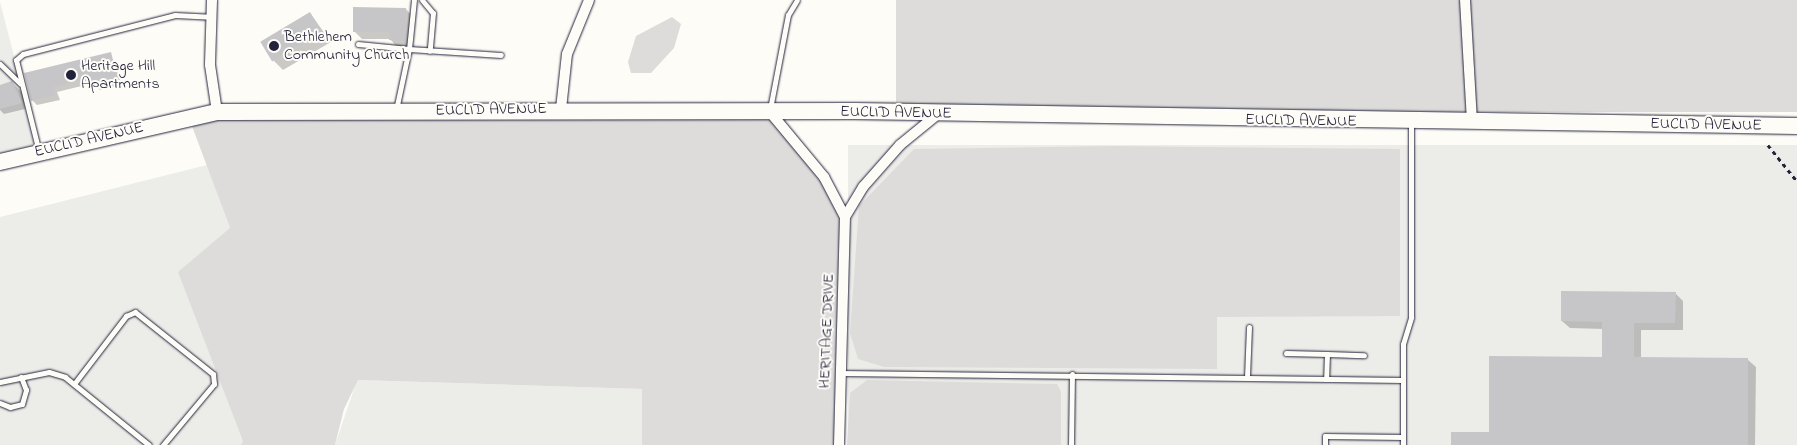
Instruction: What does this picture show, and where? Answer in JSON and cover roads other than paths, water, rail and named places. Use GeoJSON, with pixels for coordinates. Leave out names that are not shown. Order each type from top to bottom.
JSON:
{"type":"FeatureCollection","features":[{"type":"Feature","properties":{"kind":"main road","name":"EUCLID AVENUE"},"geometry":{"type":"LineString","coordinates":[[0,162],[217,112],[561,109],[939,113],[1411,123],[1797,126]]}},
{"type":"Feature","properties":{"kind":"street"},"geometry":{"type":"LineString","coordinates":[[212,0],[210,65],[217,112]]}},
{"type":"Feature","properties":{"kind":"street"},"geometry":{"type":"LineString","coordinates":[[561,109],[567,54],[588,0]]}},
{"type":"Feature","properties":{"kind":"street"},"geometry":{"type":"LineString","coordinates":[[1465,0],[1472,122]]}},
{"type":"Feature","properties":{"kind":"street"},"geometry":{"type":"LineString","coordinates":[[770,112],[824,178],[845,217]]}},
{"type":"Feature","properties":{"kind":"street","name":"HERITAGE DRIVE"},"geometry":{"type":"LineString","coordinates":[[838,445],[845,217],[863,187],[900,145],[939,113]]}},
{"type":"Feature","properties":{"kind":"lane"},"geometry":{"type":"LineString","coordinates":[[396,110],[408,49],[414,0]]}},
{"type":"Feature","properties":{"kind":"lane"},"geometry":{"type":"LineString","coordinates":[[422,0],[432,14],[430,51]]}},
{"type":"Feature","properties":{"kind":"lane"},"geometry":{"type":"LineString","coordinates":[[770,112],[788,15],[797,0]]}},
{"type":"Feature","properties":{"kind":"lane"},"geometry":{"type":"LineString","coordinates":[[39,152],[16,60],[23,54],[175,15],[210,17]]}},
{"type":"Feature","properties":{"kind":"lane"},"geometry":{"type":"LineString","coordinates":[[358,44],[501,55]]}},
{"type":"Feature","properties":{"kind":"lane"},"geometry":{"type":"LineString","coordinates":[[0,64],[22,85]]}},
{"type":"Feature","properties":{"kind":"lane"},"geometry":{"type":"LineString","coordinates":[[1403,445],[1404,331],[1411,317],[1411,123]]}},
{"type":"Feature","properties":{"kind":"lane"},"geometry":{"type":"LineString","coordinates":[[74,384],[126,316],[135,312],[213,374],[214,384],[163,445]]}},
{"type":"Feature","properties":{"kind":"lane"},"geometry":{"type":"LineString","coordinates":[[1247,377],[1249,327]]}},
{"type":"Feature","properties":{"kind":"lane"},"geometry":{"type":"LineString","coordinates":[[1286,354],[1364,355]]}},
{"type":"Feature","properties":{"kind":"lane"},"geometry":{"type":"LineString","coordinates":[[1326,378],[1327,354]]}},
{"type":"Feature","properties":{"kind":"lane"},"geometry":{"type":"LineString","coordinates":[[0,382],[49,372],[74,384],[149,445]]}},
{"type":"Feature","properties":{"kind":"lane"},"geometry":{"type":"LineString","coordinates":[[840,373],[1072,374],[1403,380]]}},
{"type":"Feature","properties":{"kind":"lane"},"geometry":{"type":"LineString","coordinates":[[1071,445],[1072,374]]}},
{"type":"Feature","properties":{"kind":"lane"},"geometry":{"type":"LineString","coordinates":[[0,403],[10,408],[22,404],[26,390],[21,377]]}},
{"type":"Feature","properties":{"kind":"lane"},"geometry":{"type":"LineString","coordinates":[[1325,445],[1325,436],[1403,437]]}},
{"type":"Feature","properties":{"kind":"place","name":"Bethlehem Community Church"},"geometry":{"type":"Point","coordinates":[274,46]}},
{"type":"Feature","properties":{"kind":"place","name":"Heritage Hill Apartments"},"geometry":{"type":"Point","coordinates":[71,75]}}]}
